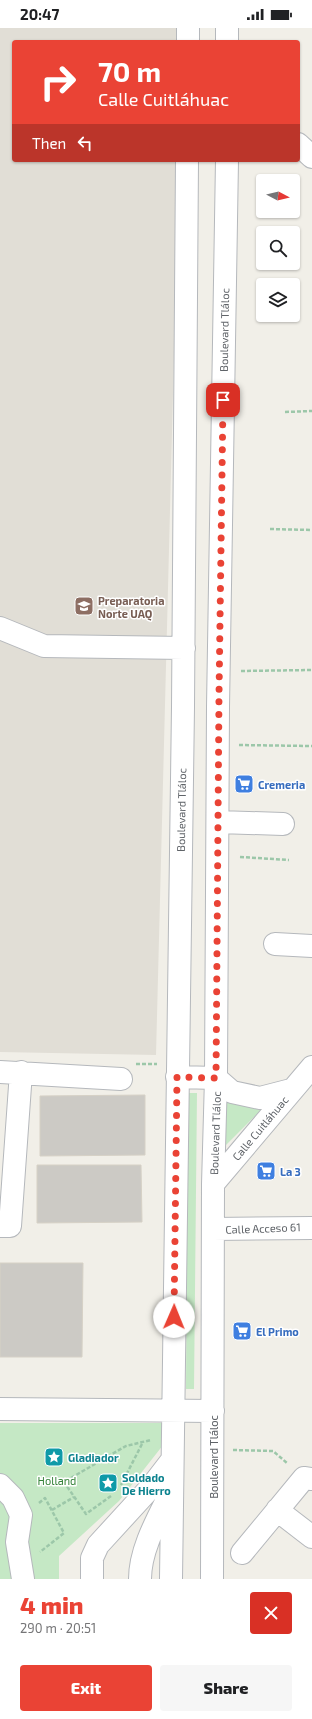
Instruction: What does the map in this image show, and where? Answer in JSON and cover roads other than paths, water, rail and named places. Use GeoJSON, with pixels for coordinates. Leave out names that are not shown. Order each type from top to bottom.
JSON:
{"type":"FeatureCollection","features":[{"type":"Feature","properties":{"kind":"street"},"geometry":{"type":"LineString","coordinates":[[188,28],[188,40]]}},
{"type":"Feature","properties":{"kind":"street"},"geometry":{"type":"LineString","coordinates":[[227,28],[227,40]]}},
{"type":"Feature","properties":{"kind":"street"},"geometry":{"type":"LineString","coordinates":[[300,146],[312,158]]}},
{"type":"Feature","properties":{"kind":"street","name":"Boulevard Tláloc"},"geometry":{"type":"LineString","coordinates":[[171,1579],[184,648],[187,162]]}},
{"type":"Feature","properties":{"kind":"street","name":"Boulevard Tláloc"},"geometry":{"type":"LineString","coordinates":[[212,1579],[213,1184],[216,1078],[218,745],[227,162]]}},
{"type":"Feature","properties":{"kind":"street"},"geometry":{"type":"LineString","coordinates":[[0,628],[44,646],[184,648]]}},
{"type":"Feature","properties":{"kind":"street"},"geometry":{"type":"LineString","coordinates":[[218,822],[283,824]]}},
{"type":"Feature","properties":{"kind":"street"},"geometry":{"type":"LineString","coordinates":[[275,944],[312,946]]}},
{"type":"Feature","properties":{"kind":"street","name":"Calle Cuitláhuac"},"geometry":{"type":"LineString","coordinates":[[213,1184],[312,1067]]}},
{"type":"Feature","properties":{"kind":"street"},"geometry":{"type":"LineString","coordinates":[[0,1226],[10,1226],[11,1072],[121,1078]]}},
{"type":"Feature","properties":{"kind":"street"},"geometry":{"type":"LineString","coordinates":[[177,1077],[216,1078]]}},
{"type":"Feature","properties":{"kind":"street","name":"Calle Cuitláhuac"},"geometry":{"type":"LineString","coordinates":[[216,1078],[232,1092],[260,1098],[291,1090]]}},
{"type":"Feature","properties":{"kind":"street","name":"Calle Acceso 61"},"geometry":{"type":"LineString","coordinates":[[213,1230],[312,1228]]}},
{"type":"Feature","properties":{"kind":"street"},"geometry":{"type":"LineString","coordinates":[[0,1409],[213,1411]]}},
{"type":"Feature","properties":{"kind":"street"},"geometry":{"type":"LineString","coordinates":[[92,1579],[92,1558],[98,1545],[152,1486],[172,1460]]}},
{"type":"Feature","properties":{"kind":"street"},"geometry":{"type":"LineString","coordinates":[[242,1553],[276,1510],[308,1479]]}},
{"type":"Feature","properties":{"kind":"street"},"geometry":{"type":"LineString","coordinates":[[0,1485],[13,1498],[21,1515],[17,1542],[23,1579]]}},
{"type":"Feature","properties":{"kind":"street"},"geometry":{"type":"LineString","coordinates":[[140,1579],[140,1566],[156,1520],[172,1492]]}},
{"type":"Feature","properties":{"kind":"street"},"geometry":{"type":"LineString","coordinates":[[276,1510],[312,1537]]}},
{"type":"Feature","properties":{"kind":"place","name":"Preparatoria Norte UAQ"},"geometry":{"type":"Point","coordinates":[84,606]}},
{"type":"Feature","properties":{"kind":"place","name":"Cremeria"},"geometry":{"type":"Point","coordinates":[244,784]}},
{"type":"Feature","properties":{"kind":"place","name":"La 3"},"geometry":{"type":"Point","coordinates":[266,1171]}},
{"type":"Feature","properties":{"kind":"place","name":"El Primo"},"geometry":{"type":"Point","coordinates":[242,1331]}},
{"type":"Feature","properties":{"kind":"place","name":"Gladiador"},"geometry":{"type":"Point","coordinates":[54,1457]}},
{"type":"Feature","properties":{"kind":"place","name":"Soldado De Hierro"},"geometry":{"type":"Point","coordinates":[108,1483]}},
{"type":"Feature","properties":{"kind":"park label","name":"Holland"},"geometry":{"type":"Point","coordinates":[57,1480]}}]}
